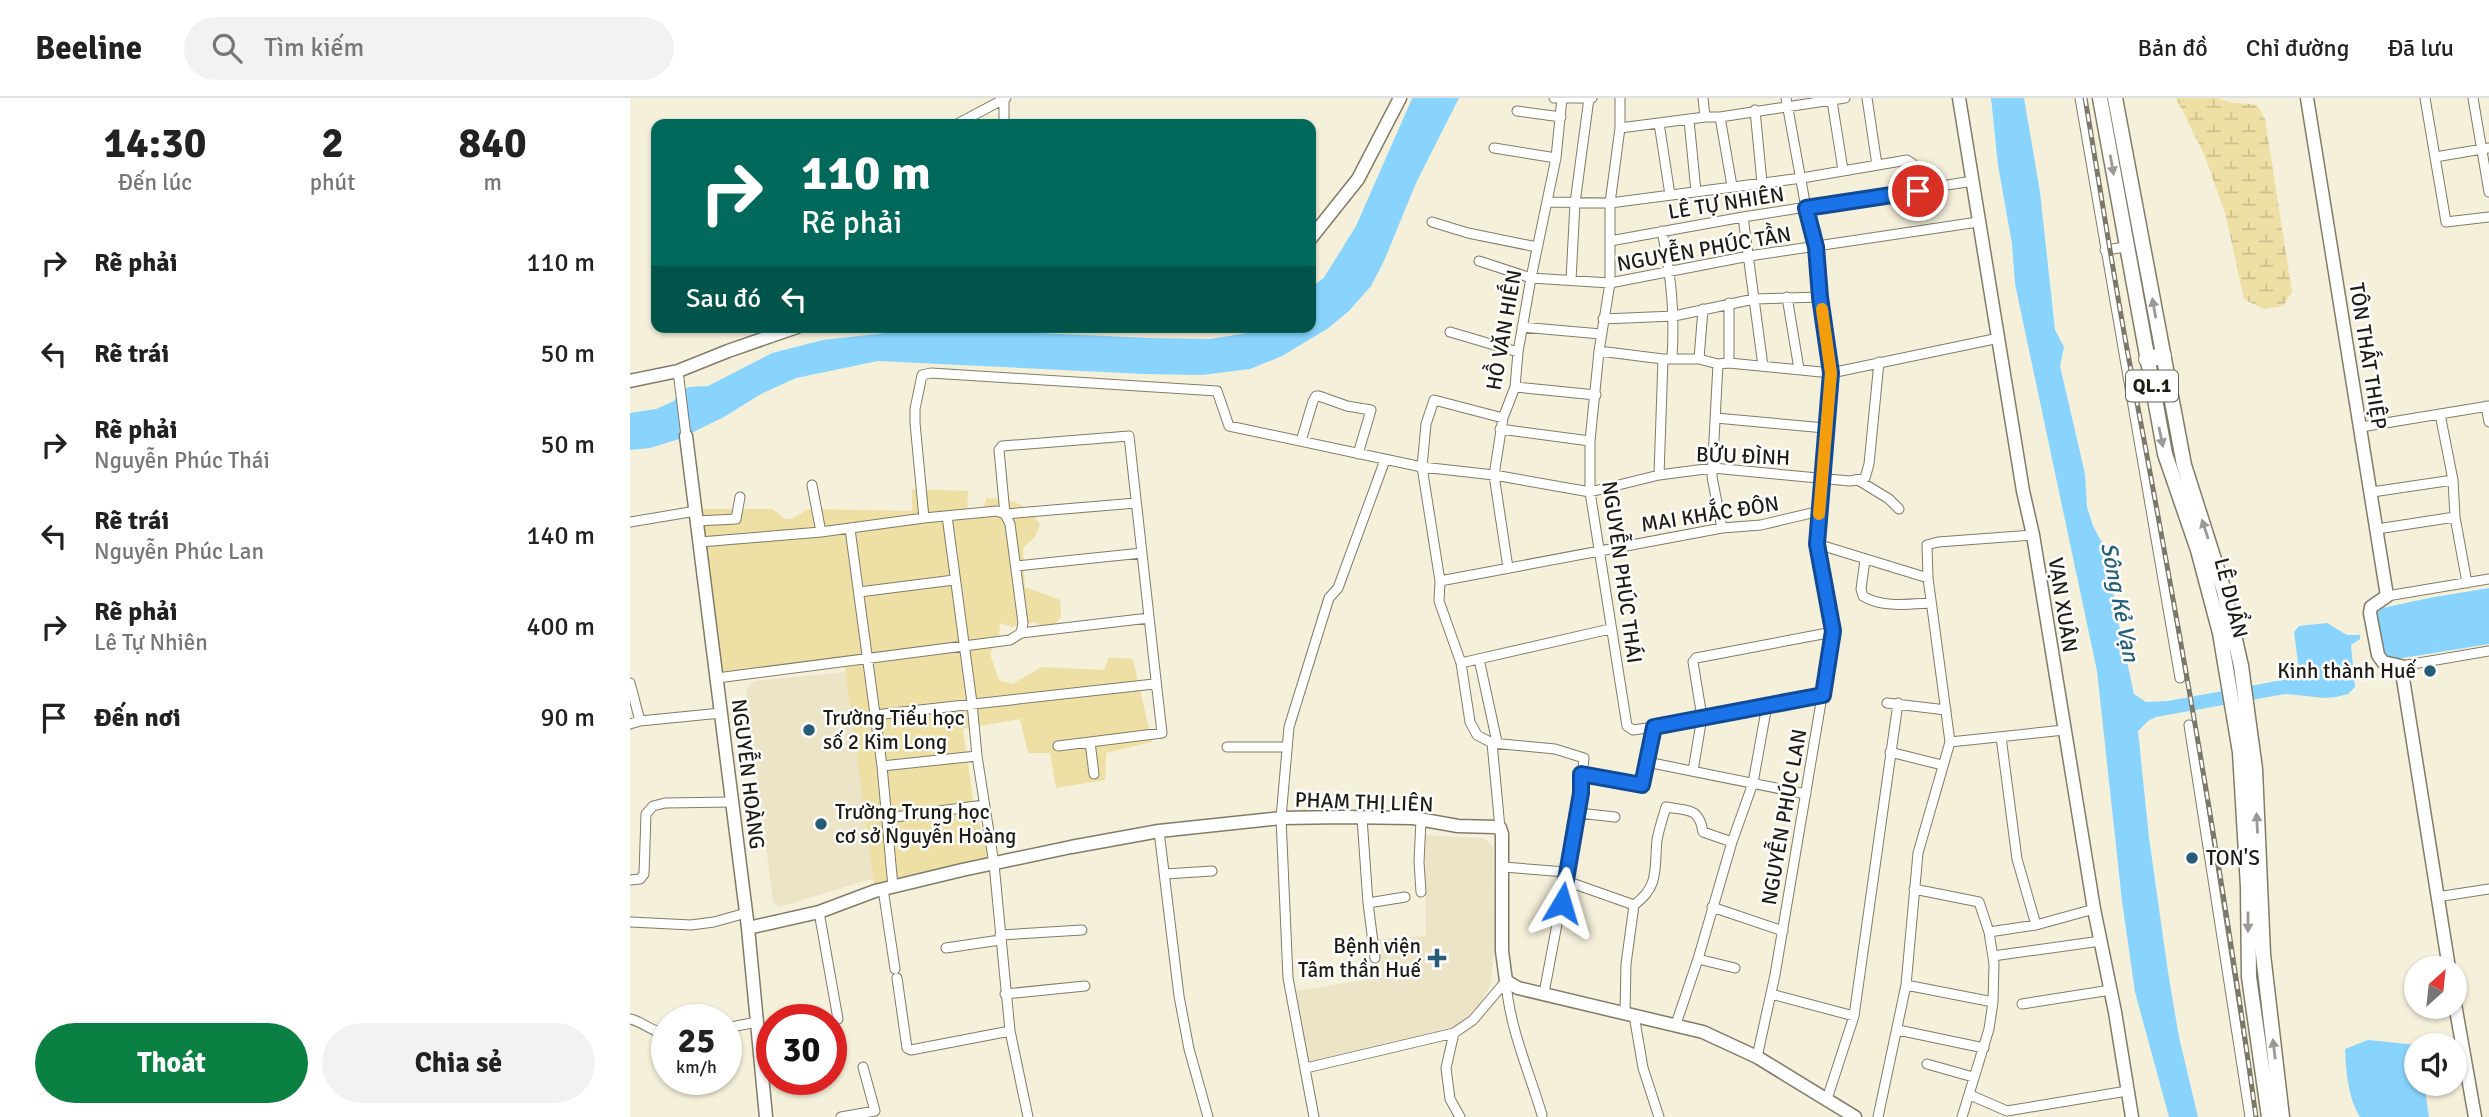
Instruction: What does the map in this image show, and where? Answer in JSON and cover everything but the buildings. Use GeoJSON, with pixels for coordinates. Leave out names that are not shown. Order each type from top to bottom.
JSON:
{"type":"FeatureCollection","features":[{"type":"Feature","properties":{"kind":"main road","name":"LÊ DUẨN"},"geometry":{"type":"LineString","coordinates":[[2100,98],[2126,247],[2184,465],[2224,591],[2241,666],[2255,769],[2255,955],[2282,1117]]}},
{"type":"Feature","properties":{"kind":"main road","name":"LÊ DUẨN"},"geometry":{"type":"LineString","coordinates":[[2115,98],[2155,358],[2165,454],[2198,550],[2220,633],[2239,752],[2269,1117]]}},
{"type":"Feature","properties":{"kind":"street"},"geometry":{"type":"LineString","coordinates":[[1316,232],[1358,178],[1400,98]]}},
{"type":"Feature","properties":{"kind":"street"},"geometry":{"type":"LineString","coordinates":[[1559,98],[1590,98],[1575,203],[1571,280]]}},
{"type":"Feature","properties":{"kind":"street","name":"HỒ VĂN HIẾN"},"geometry":{"type":"LineString","coordinates":[[1508,568],[1494,475],[1500,429],[1516,387],[1522,327],[1556,158],[1561,117],[1559,98]]}},
{"type":"Feature","properties":{"kind":"street","name":"NGUYỄN PHÚC THÁI"},"geometry":{"type":"LineString","coordinates":[[1620,98],[1620,128],[1610,203],[1610,283],[1601,334],[1590,441],[1590,492],[1627,726],[1633,730],[1654,727],[1823,695]]}},
{"type":"Feature","properties":{"kind":"street"},"geometry":{"type":"LineString","coordinates":[[1703,98],[1705,117]]}},
{"type":"Feature","properties":{"kind":"street"},"geometry":{"type":"LineString","coordinates":[[1620,128],[1720,117],[1787,102],[1832,101],[1844,98]]}},
{"type":"Feature","properties":{"kind":"street"},"geometry":{"type":"LineString","coordinates":[[1867,98],[1877,165]]}},
{"type":"Feature","properties":{"kind":"street","name":"VẠN XUÂN"},"geometry":{"type":"LineString","coordinates":[[1959,98],[2022,491],[2033,535],[2094,909],[2111,989],[2132,1117]]}},
{"type":"Feature","properties":{"kind":"street"},"geometry":{"type":"LineString","coordinates":[[2080,98],[2180,678]]}},
{"type":"Feature","properties":{"kind":"street","name":"TÔN THẤT THIỆP"},"geometry":{"type":"LineString","coordinates":[[2307,98],[2387,596]]}},
{"type":"Feature","properties":{"kind":"street"},"geometry":{"type":"LineString","coordinates":[[2425,98],[2446,222],[2489,217]]}},
{"type":"Feature","properties":{"kind":"street"},"geometry":{"type":"LineString","coordinates":[[2473,98],[2485,149],[2489,192]]}},
{"type":"Feature","properties":{"kind":"street"},"geometry":{"type":"LineString","coordinates":[[967,119],[1005,99],[1004,119]]}},
{"type":"Feature","properties":{"kind":"street"},"geometry":{"type":"LineString","coordinates":[[1832,101],[1843,170]]}},
{"type":"Feature","properties":{"kind":"street","name":"NGUYỄN PHÚC LAN"},"geometry":{"type":"LineString","coordinates":[[1757,1057],[1783,931],[1833,632],[1817,544],[1831,373],[1816,247],[1806,208],[1787,102]]}},
{"type":"Feature","properties":{"kind":"street"},"geometry":{"type":"LineString","coordinates":[[1755,110],[1762,183]]}},
{"type":"Feature","properties":{"kind":"street"},"geometry":{"type":"LineString","coordinates":[[1517,111],[1561,117]]}},
{"type":"Feature","properties":{"kind":"street"},"geometry":{"type":"LineString","coordinates":[[1720,117],[1731,186]]}},
{"type":"Feature","properties":{"kind":"street"},"geometry":{"type":"LineString","coordinates":[[1689,120],[1696,192]]}},
{"type":"Feature","properties":{"kind":"street"},"geometry":{"type":"LineString","coordinates":[[1659,123],[1670,195]]}},
{"type":"Feature","properties":{"kind":"street"},"geometry":{"type":"LineString","coordinates":[[1494,148],[1556,158]]}},
{"type":"Feature","properties":{"kind":"street"},"geometry":{"type":"LineString","coordinates":[[2435,157],[2485,149]]}},
{"type":"Feature","properties":{"kind":"street"},"geometry":{"type":"LineString","coordinates":[[1547,202],[1610,203],[1911,161],[1918,191]]}},
{"type":"Feature","properties":{"kind":"street","name":"LÊ TỰ NHIÊN"},"geometry":{"type":"LineString","coordinates":[[1610,241],[1743,216],[1973,181]]}},
{"type":"Feature","properties":{"kind":"street"},"geometry":{"type":"LineString","coordinates":[[1743,216],[1763,366]]}},
{"type":"Feature","properties":{"kind":"street"},"geometry":{"type":"LineString","coordinates":[[1432,222],[1468,233],[1537,247]]}},
{"type":"Feature","properties":{"kind":"street","name":"NGUYỄN PHÚC TẦN"},"geometry":{"type":"LineString","coordinates":[[1479,261],[1531,278],[1610,283],[1749,256],[1978,222]]}},
{"type":"Feature","properties":{"kind":"street"},"geometry":{"type":"LineString","coordinates":[[1659,475],[1674,316],[1662,231]]}},
{"type":"Feature","properties":{"kind":"street"},"geometry":{"type":"LineString","coordinates":[[2105,250],[2126,247]]}},
{"type":"Feature","properties":{"kind":"street"},"geometry":{"type":"LineString","coordinates":[[1787,297],[1799,369]]}},
{"type":"Feature","properties":{"kind":"street"},"geometry":{"type":"LineString","coordinates":[[1604,318],[1674,316],[1754,299],[1820,297]]}},
{"type":"Feature","properties":{"kind":"street"},"geometry":{"type":"LineString","coordinates":[[1729,303],[1729,363]]}},
{"type":"Feature","properties":{"kind":"street"},"geometry":{"type":"LineString","coordinates":[[1699,359],[1703,309]]}},
{"type":"Feature","properties":{"kind":"street"},"geometry":{"type":"LineString","coordinates":[[1522,327],[1601,334]]}},
{"type":"Feature","properties":{"kind":"street"},"geometry":{"type":"LineString","coordinates":[[1450,332],[1518,352]]}},
{"type":"Feature","properties":{"kind":"street"},"geometry":{"type":"LineString","coordinates":[[630,381],[679,375],[728,351],[780,333]]}},
{"type":"Feature","properties":{"kind":"street"},"geometry":{"type":"LineString","coordinates":[[1599,351],[1831,373],[1999,338]]}},
{"type":"Feature","properties":{"kind":"street"},"geometry":{"type":"LineString","coordinates":[[1858,480],[1865,478],[1869,464],[1879,362]]}},
{"type":"Feature","properties":{"kind":"street"},"geometry":{"type":"LineString","coordinates":[[1718,364],[1712,477],[1723,528]]}},
{"type":"Feature","properties":{"kind":"street","name":"BỬU ĐÌNH"},"geometry":{"type":"LineString","coordinates":[[924,518],[915,408],[922,375],[951,373],[1217,391],[1229,426],[1422,467],[1494,475],[1590,492],[1659,475],[1713,468],[1858,480]]}},
{"type":"Feature","properties":{"kind":"street"},"geometry":{"type":"LineString","coordinates":[[679,375],[686,436]]}},
{"type":"Feature","properties":{"kind":"street"},"geometry":{"type":"LineString","coordinates":[[1516,387],[1596,395]]}},
{"type":"Feature","properties":{"kind":"street"},"geometry":{"type":"LineString","coordinates":[[1301,441],[1312,401],[1319,396],[1347,406],[1371,410],[1358,454]]}},
{"type":"Feature","properties":{"kind":"street"},"geometry":{"type":"LineString","coordinates":[[1503,418],[1434,400],[1426,424],[1422,467],[1440,581],[1439,601],[1461,663],[1470,722],[1477,735],[1494,743],[1555,749],[1584,758],[1577,813],[1544,993]]}},
{"type":"Feature","properties":{"kind":"street"},"geometry":{"type":"LineString","coordinates":[[2361,427],[2487,406],[2489,422]]}},
{"type":"Feature","properties":{"kind":"street"},"geometry":{"type":"LineString","coordinates":[[2440,414],[2453,480],[2455,517],[2467,583]]}},
{"type":"Feature","properties":{"kind":"street"},"geometry":{"type":"LineString","coordinates":[[1716,418],[1825,428]]}},
{"type":"Feature","properties":{"kind":"street"},"geometry":{"type":"LineString","coordinates":[[1500,429],[1590,441]]}},
{"type":"Feature","properties":{"kind":"street","name":"NGUYỄN HOÀNG"},"geometry":{"type":"LineString","coordinates":[[686,436],[748,928],[756,1012]]}},
{"type":"Feature","properties":{"kind":"street"},"geometry":{"type":"LineString","coordinates":[[1021,633],[1023,622],[1010,524],[1004,514],[999,450],[1008,445],[1129,436],[1161,733],[1058,746]]}},
{"type":"Feature","properties":{"kind":"street"},"geometry":{"type":"LineString","coordinates":[[1314,1117],[1288,978],[1281,818],[1289,727],[1329,598],[1338,588],[1385,460]]}},
{"type":"Feature","properties":{"kind":"street"},"geometry":{"type":"LineString","coordinates":[[1858,480],[1899,509]]}},
{"type":"Feature","properties":{"kind":"street"},"geometry":{"type":"LineString","coordinates":[[2372,492],[2453,480]]}},
{"type":"Feature","properties":{"kind":"street"},"geometry":{"type":"LineString","coordinates":[[812,485],[821,532]]}},
{"type":"Feature","properties":{"kind":"street"},"geometry":{"type":"LineString","coordinates":[[630,522],[696,516],[736,519],[740,497]]}},
{"type":"Feature","properties":{"kind":"street"},"geometry":{"type":"LineString","coordinates":[[699,542],[821,532],[994,511],[1004,514],[1136,503]]}},
{"type":"Feature","properties":{"kind":"street","name":"MAI KHẮC ĐÔN"},"geometry":{"type":"LineString","coordinates":[[1440,581],[1723,528],[1761,525],[1820,511]]}},
{"type":"Feature","properties":{"kind":"street"},"geometry":{"type":"LineString","coordinates":[[947,516],[993,864],[1005,994],[1028,1117]]}},
{"type":"Feature","properties":{"kind":"street"},"geometry":{"type":"LineString","coordinates":[[2377,529],[2455,517]]}},
{"type":"Feature","properties":{"kind":"street"},"geometry":{"type":"LineString","coordinates":[[850,528],[882,766],[887,818],[888,888],[896,974],[907,1048],[916,1051],[1010,1031]]}},
{"type":"Feature","properties":{"kind":"street"},"geometry":{"type":"LineString","coordinates":[[1878,1117],[1906,985],[1918,853],[1950,742],[1928,578],[1927,545],[2033,535]]}},
{"type":"Feature","properties":{"kind":"street"},"geometry":{"type":"LineString","coordinates":[[1817,544],[1865,561],[1928,578]]}},
{"type":"Feature","properties":{"kind":"street"},"geometry":{"type":"LineString","coordinates":[[1016,566],[1142,553]]}},
{"type":"Feature","properties":{"kind":"street"},"geometry":{"type":"LineString","coordinates":[[1865,561],[1861,589],[1866,598],[1897,604],[1931,603]]}},
{"type":"Feature","properties":{"kind":"street"},"geometry":{"type":"LineString","coordinates":[[2489,579],[2387,596],[2371,607],[2370,613],[2378,655],[2383,662],[2401,666],[2489,651]]}},
{"type":"Feature","properties":{"kind":"street"},"geometry":{"type":"LineString","coordinates":[[859,592],[954,580]]}},
{"type":"Feature","properties":{"kind":"street"},"geometry":{"type":"LineString","coordinates":[[717,678],[1010,640],[1021,633],[1149,618]]}},
{"type":"Feature","properties":{"kind":"street"},"geometry":{"type":"LineString","coordinates":[[1461,663],[1610,629]]}},
{"type":"Feature","properties":{"kind":"street"},"geometry":{"type":"LineString","coordinates":[[1693,771],[1702,717],[1693,662],[1696,658],[1833,632]]}},
{"type":"Feature","properties":{"kind":"street"},"geometry":{"type":"LineString","coordinates":[[1479,659],[1494,743],[1502,834],[1503,971],[1520,1049],[1542,1115]]}},
{"type":"Feature","properties":{"kind":"street"},"geometry":{"type":"LineString","coordinates":[[2401,666],[2447,956]]}},
{"type":"Feature","properties":{"kind":"street"},"geometry":{"type":"LineString","coordinates":[[630,683],[635,722],[721,713]]}},
{"type":"Feature","properties":{"kind":"street"},"geometry":{"type":"LineString","coordinates":[[875,715],[1150,684],[1154,684],[1157,689]]}},
{"type":"Feature","properties":{"kind":"street"},"geometry":{"type":"LineString","coordinates":[[1887,703],[1947,710]]}},
{"type":"Feature","properties":{"kind":"street"},"geometry":{"type":"LineString","coordinates":[[1827,1099],[1854,1017],[1898,703]]}},
{"type":"Feature","properties":{"kind":"street"},"geometry":{"type":"LineString","coordinates":[[1676,1024],[1698,959],[1731,842],[1752,783],[1767,705]]}},
{"type":"Feature","properties":{"kind":"street"},"geometry":{"type":"LineString","coordinates":[[2189,725],[2250,1117]]}},
{"type":"Feature","properties":{"kind":"street"},"geometry":{"type":"LineString","coordinates":[[1581,774],[1642,785],[1654,727]]}},
{"type":"Feature","properties":{"kind":"street"},"geometry":{"type":"LineString","coordinates":[[1950,742],[2064,730]]}},
{"type":"Feature","properties":{"kind":"street"},"geometry":{"type":"LineString","coordinates":[[2001,737],[2017,859],[2036,925]]}},
{"type":"Feature","properties":{"kind":"street"},"geometry":{"type":"LineString","coordinates":[[1090,742],[1094,774]]}},
{"type":"Feature","properties":{"kind":"street"},"geometry":{"type":"LineString","coordinates":[[1227,747],[1287,747]]}},
{"type":"Feature","properties":{"kind":"street"},"geometry":{"type":"LineString","coordinates":[[1890,752],[1942,765]]}},
{"type":"Feature","properties":{"kind":"street"},"geometry":{"type":"LineString","coordinates":[[882,766],[977,756]]}},
{"type":"Feature","properties":{"kind":"street"},"geometry":{"type":"LineString","coordinates":[[1647,762],[1806,794]]}},
{"type":"Feature","properties":{"kind":"street"},"geometry":{"type":"LineString","coordinates":[[630,880],[640,879],[644,874],[646,814],[653,806],[665,803],[732,802]]}},
{"type":"Feature","properties":{"kind":"street"},"geometry":{"type":"LineString","coordinates":[[887,818],[984,806]]}},
{"type":"Feature","properties":{"kind":"street"},"geometry":{"type":"LineString","coordinates":[[1659,1117],[1643,1068],[1630,1014],[1626,964],[1634,905],[1647,895],[1651,887],[1656,871],[1658,836],[1666,807],[1695,812],[1701,819],[1703,832],[1731,842]]}},
{"type":"Feature","properties":{"kind":"street"},"geometry":{"type":"LineString","coordinates":[[1577,813],[1615,817]]}},
{"type":"Feature","properties":{"kind":"street","name":"PHẠM THỊ LIÊN"},"geometry":{"type":"LineString","coordinates":[[748,928],[819,912],[888,888],[1071,847],[1159,831],[1281,818],[1421,820],[1458,826],[1500,828]]}},
{"type":"Feature","properties":{"kind":"street"},"geometry":{"type":"LineString","coordinates":[[1362,818],[1375,958]]}},
{"type":"Feature","properties":{"kind":"street"},"geometry":{"type":"LineString","coordinates":[[1421,820],[1421,892]]}},
{"type":"Feature","properties":{"kind":"street"},"geometry":{"type":"LineString","coordinates":[[1159,831],[1179,996],[1189,1049],[1208,1117]]}},
{"type":"Feature","properties":{"kind":"street"},"geometry":{"type":"LineString","coordinates":[[1503,867],[1566,876],[1634,905]]}},
{"type":"Feature","properties":{"kind":"street"},"geometry":{"type":"LineString","coordinates":[[1165,874],[1212,871]]}},
{"type":"Feature","properties":{"kind":"street"},"geometry":{"type":"LineString","coordinates":[[1914,888],[1979,902],[1989,932],[1993,956],[1993,1002],[1984,1048],[1962,1117]]}},
{"type":"Feature","properties":{"kind":"street"},"geometry":{"type":"LineString","coordinates":[[2437,897],[2489,889]]}},
{"type":"Feature","properties":{"kind":"street"},"geometry":{"type":"LineString","coordinates":[[1368,903],[1405,897]]}},
{"type":"Feature","properties":{"kind":"street"},"geometry":{"type":"LineString","coordinates":[[1712,907],[1783,931]]}},
{"type":"Feature","properties":{"kind":"street"},"geometry":{"type":"LineString","coordinates":[[1989,932],[2036,925],[2094,909]]}},
{"type":"Feature","properties":{"kind":"street"},"geometry":{"type":"LineString","coordinates":[[819,912],[835,1004]]}},
{"type":"Feature","properties":{"kind":"street"},"geometry":{"type":"LineString","coordinates":[[631,922],[691,925],[746,913]]}},
{"type":"Feature","properties":{"kind":"street"},"geometry":{"type":"LineString","coordinates":[[946,948],[1000,938],[1082,929]]}},
{"type":"Feature","properties":{"kind":"street"},"geometry":{"type":"LineString","coordinates":[[1993,956],[2101,941]]}},
{"type":"Feature","properties":{"kind":"street"},"geometry":{"type":"LineString","coordinates":[[1698,959],[1735,968]]}},
{"type":"Feature","properties":{"kind":"street"},"geometry":{"type":"LineString","coordinates":[[1306,1068],[1454,1033],[1473,1020],[1506,981]]}},
{"type":"Feature","properties":{"kind":"street"},"geometry":{"type":"LineString","coordinates":[[1506,981],[1518,988],[1703,1032],[1757,1057],[1849,1115]]}},
{"type":"Feature","properties":{"kind":"street"},"geometry":{"type":"LineString","coordinates":[[1906,985],[1993,1002]]}},
{"type":"Feature","properties":{"kind":"street"},"geometry":{"type":"LineString","coordinates":[[1005,994],[1086,986]]}},
{"type":"Feature","properties":{"kind":"street"},"geometry":{"type":"LineString","coordinates":[[2022,1003],[2111,989]]}},
{"type":"Feature","properties":{"kind":"street"},"geometry":{"type":"LineString","coordinates":[[1771,994],[1854,1017]]}},
{"type":"Feature","properties":{"kind":"street"},"geometry":{"type":"LineString","coordinates":[[630,1019],[640,1021],[651,1029]]}},
{"type":"Feature","properties":{"kind":"street"},"geometry":{"type":"LineString","coordinates":[[2458,1019],[2475,1117]]}},
{"type":"Feature","properties":{"kind":"street"},"geometry":{"type":"LineString","coordinates":[[1898,1030],[1984,1048]]}},
{"type":"Feature","properties":{"kind":"street"},"geometry":{"type":"LineString","coordinates":[[1454,1033],[1446,1068],[1450,1099],[1460,1117]]}},
{"type":"Feature","properties":{"kind":"street"},"geometry":{"type":"LineString","coordinates":[[1927,1064],[1973,1077]]}},
{"type":"Feature","properties":{"kind":"street"},"geometry":{"type":"LineString","coordinates":[[841,1117],[875,1111],[863,1067]]}},
{"type":"Feature","properties":{"kind":"street"},"geometry":{"type":"LineString","coordinates":[[1970,1095],[2007,1111],[2034,1112],[2127,1091]]}},
{"type":"Feature","properties":{"kind":"street","name":"NGUYỄN HOÀNG"},"geometry":{"type":"LineString","coordinates":[[764,1095],[766,1117]]}},
{"type":"Feature","properties":{"kind":"shaded area"},"geometry":{"type":"Polygon","coordinates":[[[859,671],[878,877],[779,907],[773,902],[746,690],[754,681],[859,671]]]}},
{"type":"Feature","properties":{"kind":"shaded area","name":"Bệnh viện Tâm thần Huế"},"geometry":{"type":"Polygon","coordinates":[[[1425,835],[1483,838],[1493,846],[1495,936],[1491,984],[1480,1004],[1458,1026],[1309,1062],[1296,991],[1382,977],[1378,939],[1426,936],[1425,835]]]}},
{"type":"Feature","properties":{"kind":"green space"},"geometry":{"type":"Polygon","coordinates":[[[2176,98],[2217,98],[2257,105],[2265,119],[2292,292],[2283,306],[2263,309],[2244,299],[2226,216],[2204,154],[2176,98]]]}},
{"type":"Feature","properties":{"kind":"green space"},"geometry":{"type":"Polygon","coordinates":[[[912,489],[968,491],[967,514],[982,515],[986,498],[1017,503],[1034,516],[1040,524],[1035,537],[1023,548],[1025,587],[1060,600],[1061,616],[1051,631],[1035,622],[1013,627],[1000,623],[999,637],[990,654],[999,680],[1012,684],[1042,667],[1104,670],[1109,657],[1133,659],[1152,742],[1106,753],[1105,780],[1056,788],[1050,753],[1028,753],[1020,719],[963,729],[975,812],[994,864],[875,891],[844,660],[722,676],[700,509],[772,509],[785,519],[792,519],[808,509],[912,511],[912,489]]]}},
{"type":"Feature","properties":{"kind":"water"},"geometry":{"type":"Polygon","coordinates":[[[1421,98],[1459,98],[1416,183],[1371,286],[1349,311],[1327,329],[1282,356],[1250,369],[1202,375],[1144,374],[878,361],[796,378],[679,439],[650,448],[630,450],[630,413],[656,409],[674,401],[680,392],[689,387],[708,386],[772,353],[823,340],[886,333],[1037,333],[1210,339],[1248,333],[1316,333],[1316,295],[1346,257],[1387,178],[1421,98]]]}},
{"type":"Feature","properties":{"kind":"water"},"geometry":{"type":"Polygon","coordinates":[[[1991,98],[2024,98],[2040,192],[2055,330],[2064,347],[2060,366],[2085,474],[2087,507],[2093,526],[2107,552],[2117,616],[2134,694],[2146,702],[2168,701],[2293,678],[2299,670],[2294,632],[2299,626],[2327,623],[2347,635],[2360,635],[2360,639],[2351,645],[2355,687],[2348,694],[2324,698],[2285,694],[2156,717],[2138,731],[2149,838],[2168,972],[2179,1037],[2198,1117],[2169,1117],[2135,992],[2122,901],[2097,671],[2015,284],[2012,244],[1998,165],[1991,98]]]}},
{"type":"Feature","properties":{"kind":"water"},"geometry":{"type":"Polygon","coordinates":[[[2489,588],[2489,644],[2403,658],[2385,658],[2381,654],[2375,618],[2382,608],[2489,588]]]}},
{"type":"Feature","properties":{"kind":"water"},"geometry":{"type":"Polygon","coordinates":[[[2368,1040],[2404,1044],[2404,1096],[2426,1096],[2429,1117],[2360,1117],[2350,1093],[2345,1049],[2368,1040]]]}},
{"type":"Feature","properties":{"kind":"waterway"},"geometry":{"type":"LineString","coordinates":[[1316,294],[1330,283],[1363,230],[1421,98]]}},
{"type":"Feature","properties":{"kind":"railway"},"geometry":{"type":"LineString","coordinates":[[2085,98],[2121,318],[2196,732],[2256,1117]]}},
{"type":"Feature","properties":{"kind":"slow traffic"},"geometry":{"type":"LineString","coordinates":[[1819,514],[1831,373],[1822,309]]}},
{"type":"Feature","properties":{"kind":"place","name":"Kinh thành Huế"},"geometry":{"type":"Point","coordinates":[2430,671]}},
{"type":"Feature","properties":{"kind":"place","name":"Trường Tiểu học số 2 Kim Long"},"geometry":{"type":"Point","coordinates":[809,730]}},
{"type":"Feature","properties":{"kind":"place","name":"Trường Trung học cơ sở Nguyễn Hoàng"},"geometry":{"type":"Point","coordinates":[821,824]}},
{"type":"Feature","properties":{"kind":"place","name":"TON'S"},"geometry":{"type":"Point","coordinates":[2192,858]}},
{"type":"Feature","properties":{"kind":"place","name":"Bệnh viện Tâm thần Huế"},"geometry":{"type":"Point","coordinates":[1437,958]}},
{"type":"Feature","properties":{"kind":"route"},"geometry":{"type":"LineString","coordinates":[[1562,903],[1581,793],[1581,774],[1642,785],[1654,727],[1823,695],[1833,624],[1817,544],[1817,529],[1831,373],[1816,247],[1806,208],[1918,191]]}},
{"type":"Feature","properties":{"kind":"water label","name":"Sông Kẻ Vạn"},"geometry":{"type":"Point","coordinates":[2120,602]}}]}
